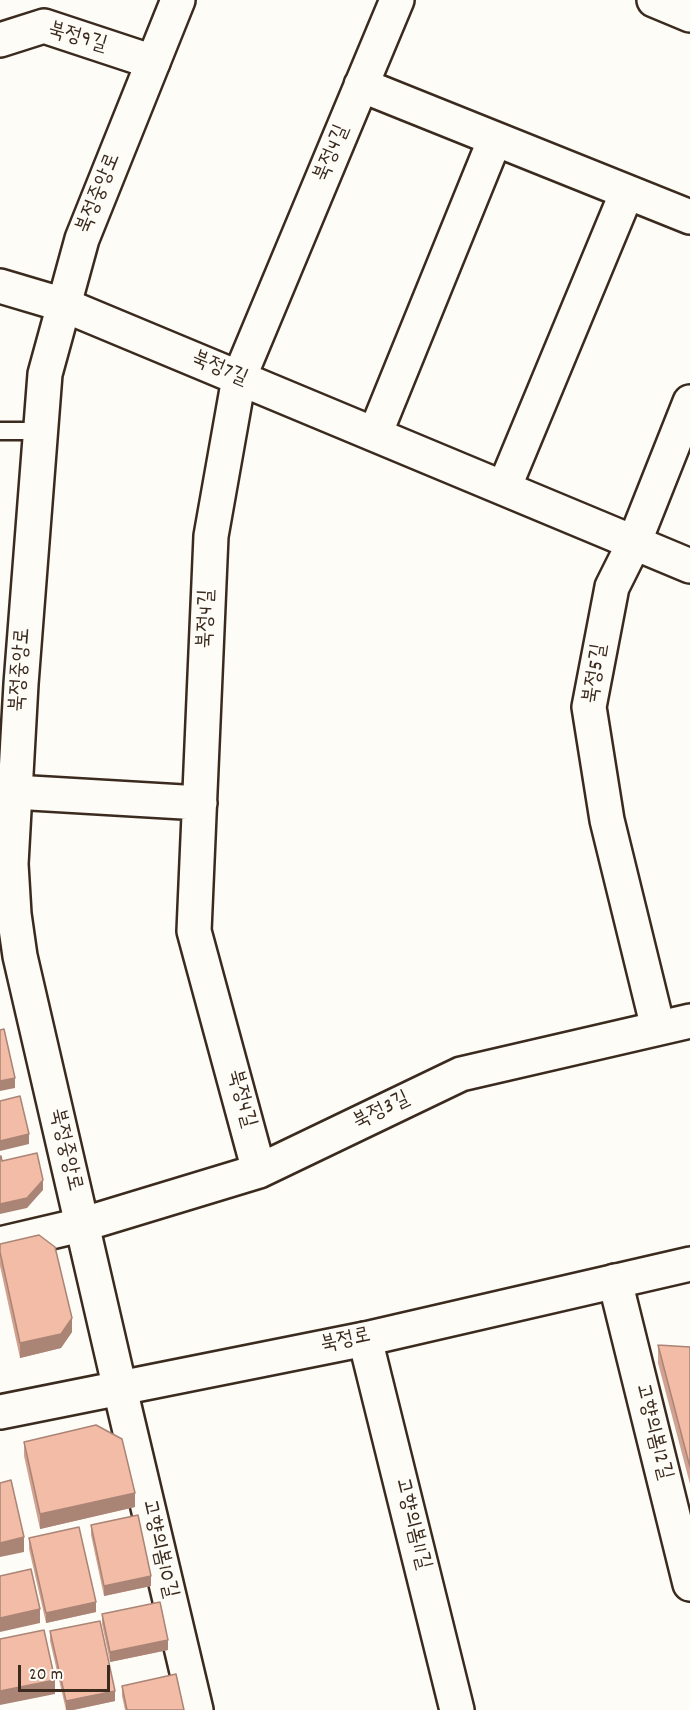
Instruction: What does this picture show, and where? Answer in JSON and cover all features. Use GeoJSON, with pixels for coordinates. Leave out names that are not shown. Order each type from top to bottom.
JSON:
{"type":"FeatureCollection","features":[{"type":"Feature","properties":{"kind":"street","name":"북정중앙로"},"geometry":{"type":"LineString","coordinates":[[120,1389],[20,956],[14,915],[5,789],[45,374],[82,238],[178,0]]}},
{"type":"Feature","properties":{"kind":"street","name":"북정4길"},"geometry":{"type":"LineString","coordinates":[[259,1171],[194,931],[211,536],[239,378],[397,0]]}},
{"type":"Feature","properties":{"kind":"street"},"geometry":{"type":"LineString","coordinates":[[654,0],[690,15]]}},
{"type":"Feature","properties":{"kind":"street","name":"북정9길"},"geometry":{"type":"LineString","coordinates":[[0,40],[44,26],[153,62]]}},
{"type":"Feature","properties":{"kind":"street"},"geometry":{"type":"LineString","coordinates":[[362,85],[690,217]]}},
{"type":"Feature","properties":{"kind":"street"},"geometry":{"type":"LineString","coordinates":[[375,434],[495,139]]}},
{"type":"Feature","properties":{"kind":"street"},"geometry":{"type":"LineString","coordinates":[[504,488],[627,192]]}},
{"type":"Feature","properties":{"kind":"street","name":"북정7길"},"geometry":{"type":"LineString","coordinates":[[0,286],[64,305],[690,566]]}},
{"type":"Feature","properties":{"kind":"street","name":"북정5길"},"geometry":{"type":"LineString","coordinates":[[658,1028],[607,820],[590,707],[612,587],[634,543],[690,402]]}},
{"type":"Feature","properties":{"kind":"street"},"geometry":{"type":"LineString","coordinates":[[5,789],[200,803]]}},
{"type":"Feature","properties":{"kind":"street","name":"북정3길"},"geometry":{"type":"LineString","coordinates":[[0,1244],[81,1225],[259,1171],[461,1074],[690,1021]]}},
{"type":"Feature","properties":{"kind":"street","name":"북정로"},"geometry":{"type":"LineString","coordinates":[[0,1412],[365,1339],[690,1264]]}},
{"type":"Feature","properties":{"kind":"street","name":"고향의봄12길"},"geometry":{"type":"LineString","coordinates":[[615,1281],[690,1584]]}},
{"type":"Feature","properties":{"kind":"street","name":"고향의봄11길"},"geometry":{"type":"LineString","coordinates":[[365,1339],[458,1710]]}},
{"type":"Feature","properties":{"kind":"street","name":"고향의봄10길"},"geometry":{"type":"LineString","coordinates":[[120,1389],[196,1710]]}},
{"type":"Feature","properties":{"kind":"lane"},"geometry":{"type":"LineString","coordinates":[[0,431],[40,431]]}},
{"type":"Feature","properties":{"kind":"building"},"geometry":{"type":"Polygon","coordinates":[[[4,1029],[15,1078],[0,1081],[0,1030],[4,1029]]]}},
{"type":"Feature","properties":{"kind":"building"},"geometry":{"type":"Polygon","coordinates":[[[20,1096],[29,1134],[0,1141],[0,1101],[20,1096]]]}},
{"type":"Feature","properties":{"kind":"building"},"geometry":{"type":"Polygon","coordinates":[[[37,1153],[43,1180],[27,1198],[0,1204],[0,1156],[2,1161],[37,1153]]]}},
{"type":"Feature","properties":{"kind":"building"},"geometry":{"type":"Polygon","coordinates":[[[39,1235],[55,1247],[72,1318],[61,1334],[20,1343],[0,1244],[39,1235]]]}},
{"type":"Feature","properties":{"kind":"building"},"geometry":{"type":"Polygon","coordinates":[[[658,1345],[690,1347],[690,1467],[658,1345]]]}},
{"type":"Feature","properties":{"kind":"building"},"geometry":{"type":"Polygon","coordinates":[[[96,1425],[122,1439],[135,1493],[40,1514],[24,1442],[96,1425]]]}},
{"type":"Feature","properties":{"kind":"building"},"geometry":{"type":"Polygon","coordinates":[[[11,1480],[24,1537],[0,1543],[0,1483],[11,1480]]]}},
{"type":"Feature","properties":{"kind":"building"},"geometry":{"type":"Polygon","coordinates":[[[138,1515],[151,1576],[104,1586],[91,1525],[138,1515]]]}},
{"type":"Feature","properties":{"kind":"building"},"geometry":{"type":"Polygon","coordinates":[[[79,1527],[96,1602],[46,1613],[29,1538],[79,1527]]]}},
{"type":"Feature","properties":{"kind":"building"},"geometry":{"type":"Polygon","coordinates":[[[31,1569],[40,1609],[0,1618],[0,1576],[31,1569]]]}},
{"type":"Feature","properties":{"kind":"building"},"geometry":{"type":"Polygon","coordinates":[[[160,1602],[168,1640],[110,1652],[102,1614],[160,1602]]]}},
{"type":"Feature","properties":{"kind":"building"},"geometry":{"type":"Polygon","coordinates":[[[100,1621],[115,1691],[66,1701],[50,1631],[100,1621]]]}},
{"type":"Feature","properties":{"kind":"building"},"geometry":{"type":"Polygon","coordinates":[[[44,1630],[55,1680],[0,1691],[0,1639],[44,1630]]]}},
{"type":"Feature","properties":{"kind":"building"},"geometry":{"type":"Polygon","coordinates":[[[176,1674],[184,1710],[127,1710],[122,1686],[176,1674]]]}}]}
